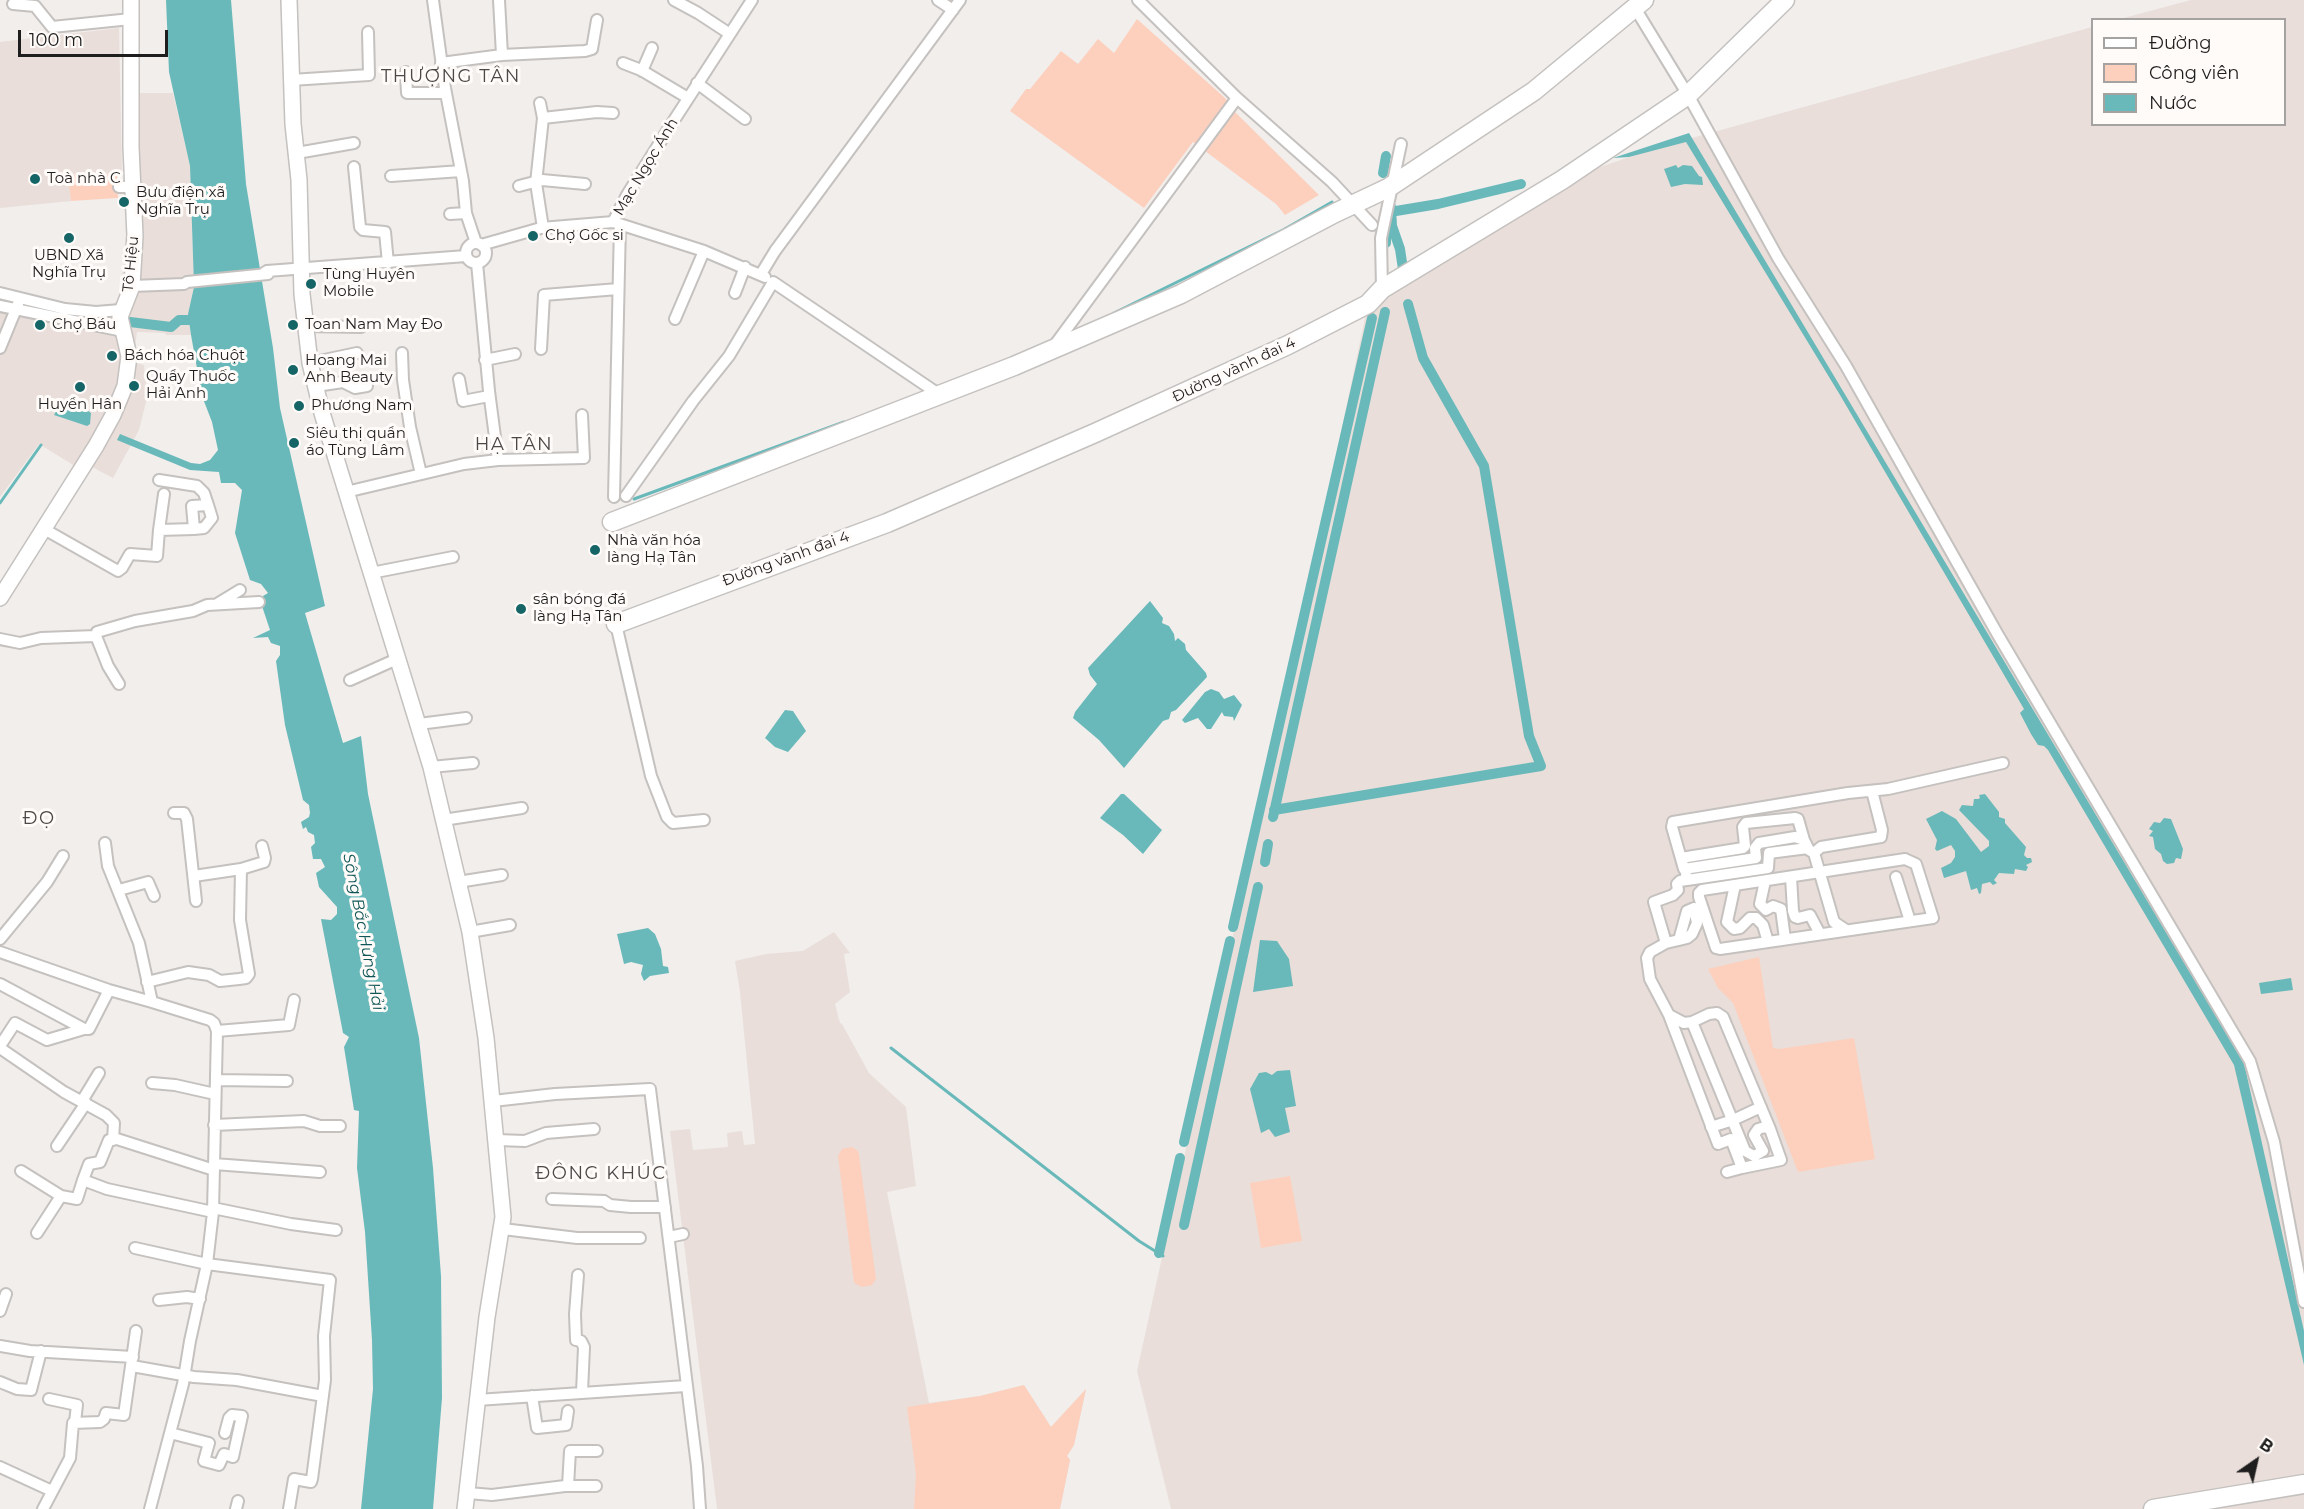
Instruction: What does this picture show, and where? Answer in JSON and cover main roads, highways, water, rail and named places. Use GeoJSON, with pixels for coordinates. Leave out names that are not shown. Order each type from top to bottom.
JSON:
{"type":"FeatureCollection","features":[{"type":"Feature","properties":{"kind":"main road","name":"Đường vành đai 4"},"geometry":{"type":"LineString","coordinates":[[616,624],[887,523],[1084,438],[1288,345],[1368,304],[1382,289],[1562,180],[1688,95],[1785,0]]}},
{"type":"Feature","properties":{"kind":"main road"},"geometry":{"type":"LineString","coordinates":[[612,522],[1050,351],[1181,294],[1391,186],[1534,91],[1640,4]]}},
{"type":"Feature","properties":{"kind":"main road"},"geometry":{"type":"LineString","coordinates":[[2153,1509],[2304,1484]]}},
{"type":"Feature","properties":{"kind":"water","name":"Sông Bắc Hưng Hải"},"geometry":{"type":"Polygon","coordinates":[[[166,0],[231,0],[246,184],[273,348],[280,408],[325,606],[305,613],[343,743],[361,736],[368,794],[419,1038],[433,1168],[441,1276],[442,1398],[433,1509],[361,1509],[373,1389],[372,1340],[365,1232],[357,1168],[359,1111],[354,1110],[344,1047],[349,1037],[343,1033],[321,919],[331,920],[337,914],[337,907],[319,887],[316,873],[325,867],[321,859],[313,859],[311,847],[315,843],[314,835],[308,832],[306,827],[303,829],[301,822],[309,817],[310,813],[309,805],[303,800],[285,725],[276,661],[280,655],[280,646],[271,643],[268,637],[253,638],[270,630],[261,603],[263,596],[268,593],[261,584],[250,580],[235,533],[242,490],[235,483],[221,483],[219,472],[190,470],[117,440],[120,434],[191,463],[200,464],[210,460],[218,450],[212,422],[202,396],[188,314],[194,287],[190,166],[169,72],[166,0]]]}},
{"type":"Feature","properties":{"kind":"water"},"geometry":{"type":"Polygon","coordinates":[[[1689,133],[2244,1063],[2304,1331],[2304,1365],[2234,1065],[2048,750],[2038,745],[2031,734],[2020,713],[2024,709],[1840,395],[1686,142],[1629,157],[1613,158],[1689,133]]]}},
{"type":"Feature","properties":{"kind":"water"},"geometry":{"type":"Polygon","coordinates":[[[1676,165],[1678,168],[1683,165],[1692,166],[1702,177],[1703,185],[1685,184],[1671,187],[1664,169],[1676,165]]]}},
{"type":"Feature","properties":{"kind":"water"},"geometry":{"type":"Polygon","coordinates":[[[72,400],[91,413],[90,424],[87,426],[54,415],[58,408],[66,407],[72,400]]]}},
{"type":"Feature","properties":{"kind":"water"},"geometry":{"type":"Polygon","coordinates":[[[1150,601],[1163,618],[1162,623],[1169,626],[1174,634],[1175,641],[1178,638],[1185,644],[1186,650],[1207,677],[1176,710],[1171,712],[1169,719],[1163,721],[1124,768],[1099,740],[1073,718],[1075,712],[1097,684],[1088,668],[1150,601]]]}},
{"type":"Feature","properties":{"kind":"water"},"geometry":{"type":"Polygon","coordinates":[[[1211,689],[1219,692],[1224,699],[1234,695],[1242,705],[1234,721],[1233,717],[1224,716],[1222,712],[1211,729],[1207,729],[1198,718],[1185,723],[1182,720],[1205,692],[1211,689]]]}},
{"type":"Feature","properties":{"kind":"water"},"geometry":{"type":"Polygon","coordinates":[[[785,710],[793,711],[806,731],[788,752],[775,747],[765,738],[785,710]]]}},
{"type":"Feature","properties":{"kind":"water"},"geometry":{"type":"Polygon","coordinates":[[[1121,794],[1124,794],[1162,830],[1143,854],[1100,818],[1121,794]]]}},
{"type":"Feature","properties":{"kind":"water"},"geometry":{"type":"Polygon","coordinates":[[[1985,794],[1999,812],[1999,817],[2005,819],[2005,823],[2026,847],[2024,855],[2031,858],[2032,862],[2026,865],[2028,867],[2026,871],[2015,869],[2014,874],[1999,873],[1994,880],[1997,883],[1982,884],[1979,894],[1977,888],[1971,890],[1966,871],[1944,878],[1941,868],[1951,863],[1955,857],[1955,851],[1951,845],[1937,851],[1935,849],[1937,840],[1926,819],[1942,811],[1956,819],[1981,852],[1989,846],[1989,841],[1959,810],[1962,805],[1973,806],[1974,799],[1985,794]]]}},
{"type":"Feature","properties":{"kind":"water"},"geometry":{"type":"Polygon","coordinates":[[[2164,818],[2171,819],[2183,849],[2181,859],[2176,858],[2174,863],[2167,864],[2155,849],[2153,837],[2149,836],[2153,831],[2149,829],[2154,822],[2160,823],[2164,818]]]}},
{"type":"Feature","properties":{"kind":"water"},"geometry":{"type":"Polygon","coordinates":[[[648,928],[655,934],[661,949],[663,966],[668,967],[669,973],[650,976],[644,981],[641,974],[643,965],[631,962],[624,964],[617,934],[648,928]]]}},
{"type":"Feature","properties":{"kind":"water"},"geometry":{"type":"Polygon","coordinates":[[[1260,940],[1277,941],[1289,959],[1293,986],[1253,992],[1260,940]]]}},
{"type":"Feature","properties":{"kind":"water"},"geometry":{"type":"Polygon","coordinates":[[[2291,978],[2293,990],[2261,994],[2259,983],[2291,978]]]}},
{"type":"Feature","properties":{"kind":"water"},"geometry":{"type":"Polygon","coordinates":[[[1290,1070],[1296,1106],[1285,1108],[1290,1132],[1275,1137],[1269,1129],[1261,1133],[1250,1089],[1259,1073],[1266,1072],[1272,1075],[1277,1071],[1290,1070]]]}},
{"type":"Feature","properties":{"kind":"waterway"},"geometry":{"type":"LineString","coordinates":[[1383,173],[1386,156]]}},
{"type":"Feature","properties":{"kind":"waterway"},"geometry":{"type":"LineString","coordinates":[[1390,212],[1438,204],[1521,184]]}},
{"type":"Feature","properties":{"kind":"waterway"},"geometry":{"type":"LineString","coordinates":[[1114,313],[1283,230],[1332,202]]}},
{"type":"Feature","properties":{"kind":"waterway"},"geometry":{"type":"LineString","coordinates":[[1386,243],[1386,233],[1392,226],[1391,207]]}},
{"type":"Feature","properties":{"kind":"waterway"},"geometry":{"type":"LineString","coordinates":[[1392,226],[1400,249],[1403,269]]}},
{"type":"Feature","properties":{"kind":"waterway"},"geometry":{"type":"LineString","coordinates":[[1274,810],[1541,766],[1529,736],[1484,466],[1423,358],[1408,304]]}},
{"type":"Feature","properties":{"kind":"waterway"},"geometry":{"type":"LineString","coordinates":[[1273,817],[1385,312]]}},
{"type":"Feature","properties":{"kind":"waterway"},"geometry":{"type":"LineString","coordinates":[[1233,927],[1372,318]]}},
{"type":"Feature","properties":{"kind":"waterway"},"geometry":{"type":"LineString","coordinates":[[130,322],[171,327],[179,320],[202,320]]}},
{"type":"Feature","properties":{"kind":"waterway"},"geometry":{"type":"LineString","coordinates":[[634,499],[844,422]]}},
{"type":"Feature","properties":{"kind":"waterway"},"geometry":{"type":"LineString","coordinates":[[0,503],[41,445]]}},
{"type":"Feature","properties":{"kind":"waterway"},"geometry":{"type":"LineString","coordinates":[[1265,862],[1268,844]]}},
{"type":"Feature","properties":{"kind":"waterway"},"geometry":{"type":"LineString","coordinates":[[1184,1225],[1258,887]]}},
{"type":"Feature","properties":{"kind":"waterway"},"geometry":{"type":"LineString","coordinates":[[1184,1142],[1230,941]]}},
{"type":"Feature","properties":{"kind":"waterway"},"geometry":{"type":"LineString","coordinates":[[891,1048],[1139,1241],[1163,1256]]}},
{"type":"Feature","properties":{"kind":"waterway"},"geometry":{"type":"LineString","coordinates":[[1159,1253],[1180,1158]]}},
{"type":"Feature","properties":{"kind":"place","name":"Toà nhà C"},"geometry":{"type":"Point","coordinates":[35,179]}},
{"type":"Feature","properties":{"kind":"place","name":"Bưu điện xã Nghĩa Trụ"},"geometry":{"type":"Point","coordinates":[124,202]}},
{"type":"Feature","properties":{"kind":"place","name":"Chợ Gốc si"},"geometry":{"type":"Point","coordinates":[533,236]}},
{"type":"Feature","properties":{"kind":"place","name":"UBND Xã Nghĩa Trụ"},"geometry":{"type":"Point","coordinates":[69,238]}},
{"type":"Feature","properties":{"kind":"place","name":"Tùng Huyên Mobile"},"geometry":{"type":"Point","coordinates":[311,284]}},
{"type":"Feature","properties":{"kind":"place","name":"Chợ Báu"},"geometry":{"type":"Point","coordinates":[40,325]}},
{"type":"Feature","properties":{"kind":"place","name":"Toan Nam May Đo"},"geometry":{"type":"Point","coordinates":[293,325]}},
{"type":"Feature","properties":{"kind":"place","name":"Bách hóa Chuột"},"geometry":{"type":"Point","coordinates":[112,356]}},
{"type":"Feature","properties":{"kind":"place","name":"Hoang Mai Anh Beauty"},"geometry":{"type":"Point","coordinates":[293,370]}},
{"type":"Feature","properties":{"kind":"place","name":"Quầy Thuốc Hải Anh"},"geometry":{"type":"Point","coordinates":[134,386]}},
{"type":"Feature","properties":{"kind":"place","name":"Huyền Hân"},"geometry":{"type":"Point","coordinates":[80,387]}},
{"type":"Feature","properties":{"kind":"place","name":"Phương Nam"},"geometry":{"type":"Point","coordinates":[299,406]}},
{"type":"Feature","properties":{"kind":"place","name":"Siêu thị quần áo Tùng Lâm"},"geometry":{"type":"Point","coordinates":[294,443]}},
{"type":"Feature","properties":{"kind":"place","name":"Nhà văn hóa làng Hạ Tân"},"geometry":{"type":"Point","coordinates":[595,550]}},
{"type":"Feature","properties":{"kind":"place","name":"sân bóng đá làng Hạ Tân"},"geometry":{"type":"Point","coordinates":[521,609]}},
{"type":"Feature","properties":{"kind":"district","name":"THƯỢNG TÂN"},"geometry":{"type":"Point","coordinates":[451,77]}},
{"type":"Feature","properties":{"kind":"district","name":"HẠ TÂN"},"geometry":{"type":"Point","coordinates":[514,445]}},
{"type":"Feature","properties":{"kind":"district","name":"ĐỌ"},"geometry":{"type":"Point","coordinates":[39,819]}},
{"type":"Feature","properties":{"kind":"district","name":"ĐÔNG KHÚC"},"geometry":{"type":"Point","coordinates":[601,1174]}}]}
